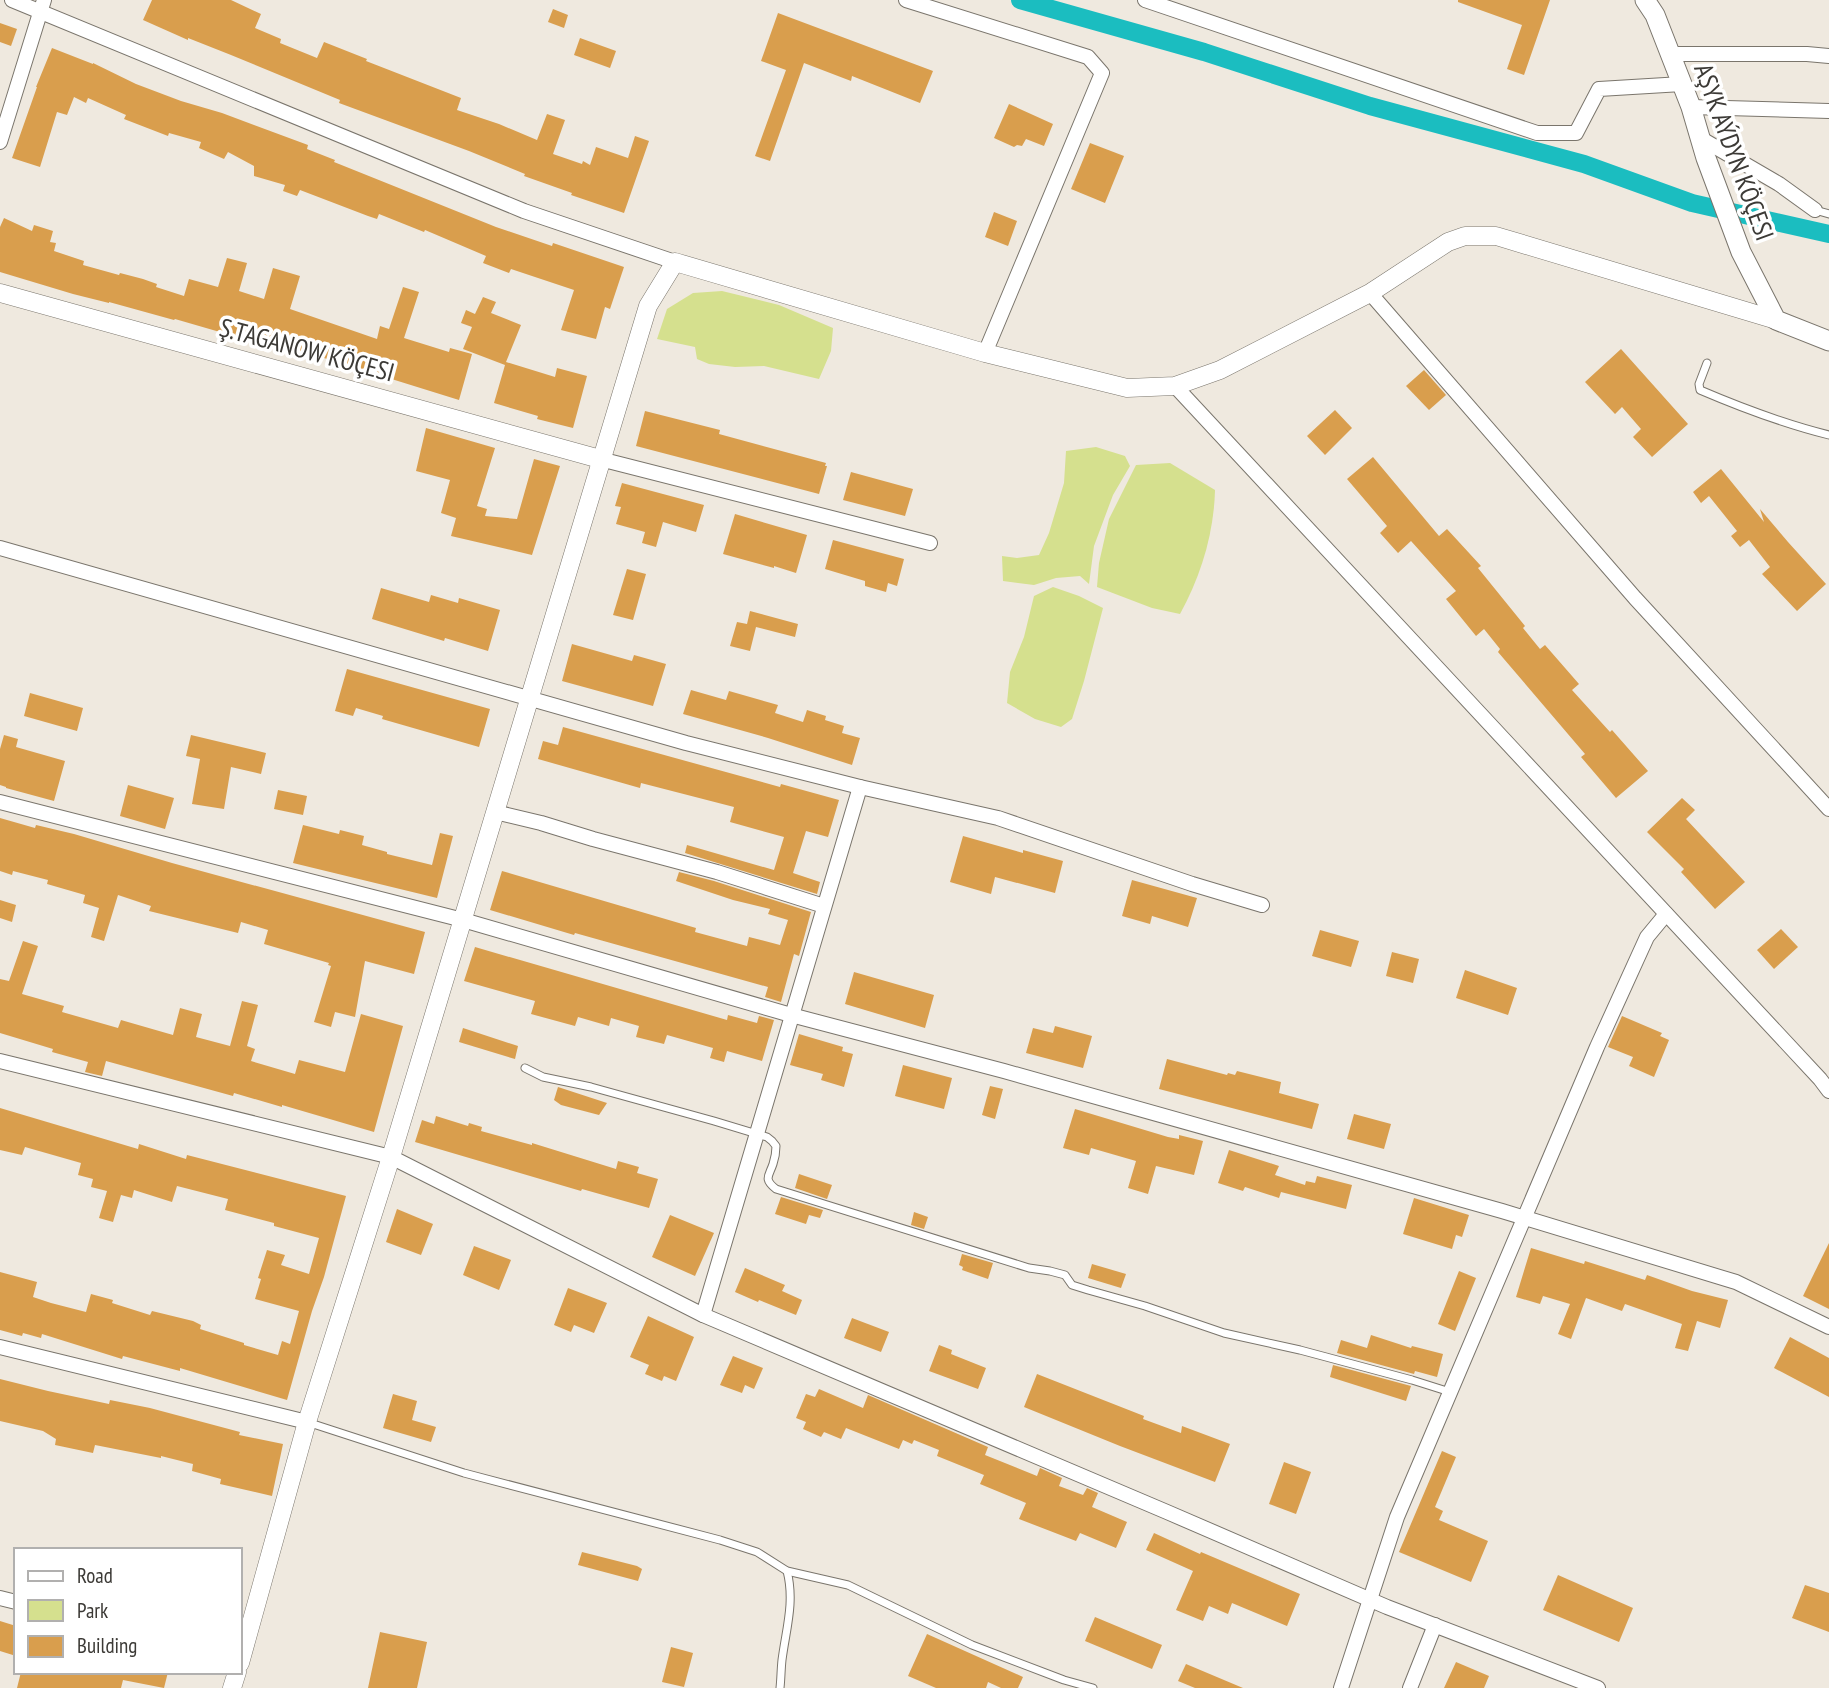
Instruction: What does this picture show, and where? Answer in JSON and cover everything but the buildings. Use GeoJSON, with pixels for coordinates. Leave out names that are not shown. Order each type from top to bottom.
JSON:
{"type":"FeatureCollection","features":[{"type":"Feature","properties":{"kind":"main road","name":"AŞYK AÝDYN KÖÇESI"},"geometry":{"type":"LineString","coordinates":[[1646,0],[1655,15],[1691,107],[1706,158],[1741,252],[1776,320]]}},
{"type":"Feature","properties":{"kind":"main road"},"geometry":{"type":"LineString","coordinates":[[1776,320],[1829,341]]}},
{"type":"Feature","properties":{"kind":"street"},"geometry":{"type":"LineString","coordinates":[[12,0],[42,6],[524,211],[675,262],[985,353],[1127,388],[1175,386],[1220,370],[1370,293],[1448,242],[1465,236],[1496,236],[1776,320]]}},
{"type":"Feature","properties":{"kind":"street"},"geometry":{"type":"LineString","coordinates":[[906,0],[1088,57],[1102,73],[985,353]]}},
{"type":"Feature","properties":{"kind":"street"},"geometry":{"type":"LineString","coordinates":[[1145,0],[1537,133],[1576,133],[1599,89],[1682,84]]}},
{"type":"Feature","properties":{"kind":"street"},"geometry":{"type":"LineString","coordinates":[[0,142],[42,6]]}},
{"type":"Feature","properties":{"kind":"street"},"geometry":{"type":"LineString","coordinates":[[1671,54],[1829,56]]}},
{"type":"Feature","properties":{"kind":"street"},"geometry":{"type":"LineString","coordinates":[[1691,107],[1829,111]]}},
{"type":"Feature","properties":{"kind":"street"},"geometry":{"type":"LineString","coordinates":[[1700,138],[1822,212]]}},
{"type":"Feature","properties":{"kind":"street"},"geometry":{"type":"LineString","coordinates":[[242,1651],[307,1422],[391,1157],[600,459],[648,306],[675,262]]}},
{"type":"Feature","properties":{"kind":"street","name":"Ş.TAGANOW KÖÇESI"},"geometry":{"type":"LineString","coordinates":[[0,293],[600,459]]}},
{"type":"Feature","properties":{"kind":"street"},"geometry":{"type":"LineString","coordinates":[[1370,293],[1635,598],[1829,809]]}},
{"type":"Feature","properties":{"kind":"street"},"geometry":{"type":"LineString","coordinates":[[1175,386],[1829,1091]]}},
{"type":"Feature","properties":{"kind":"street"},"geometry":{"type":"LineString","coordinates":[[600,459],[930,543]]}},
{"type":"Feature","properties":{"kind":"street"},"geometry":{"type":"LineString","coordinates":[[0,548],[686,743],[860,787],[998,818],[1262,905]]}},
{"type":"Feature","properties":{"kind":"street"},"geometry":{"type":"LineString","coordinates":[[703,1315],[860,787]]}},
{"type":"Feature","properties":{"kind":"street"},"geometry":{"type":"LineString","coordinates":[[0,802],[463,920],[792,1015],[1525,1217],[1736,1282],[1829,1327]]}},
{"type":"Feature","properties":{"kind":"street"},"geometry":{"type":"LineString","coordinates":[[495,812],[705,869],[824,906]]}},
{"type":"Feature","properties":{"kind":"street"},"geometry":{"type":"LineString","coordinates":[[1341,1688],[1396,1517],[1597,1047],[1647,937],[1666,914]]}},
{"type":"Feature","properties":{"kind":"street"},"geometry":{"type":"LineString","coordinates":[[0,1061],[391,1157],[703,1315],[1370,1599],[1598,1688]]}},
{"type":"Feature","properties":{"kind":"street"},"geometry":{"type":"LineString","coordinates":[[0,1347],[307,1422]]}},
{"type":"Feature","properties":{"kind":"street"},"geometry":{"type":"LineString","coordinates":[[1410,1688],[1435,1625]]}},
{"type":"Feature","properties":{"kind":"lane"},"geometry":{"type":"LineString","coordinates":[[1707,363],[1699,384],[1700,390],[1802,428],[1829,435]]}},
{"type":"Feature","properties":{"kind":"lane"},"geometry":{"type":"LineString","coordinates":[[525,1068],[543,1077],[591,1087],[767,1138],[776,1146],[772,1168],[768,1173],[771,1185],[776,1189],[1029,1268],[1050,1271],[1065,1276],[1072,1285],[1224,1333],[1300,1350],[1450,1392]]}},
{"type":"Feature","properties":{"kind":"lane"},"geometry":{"type":"LineString","coordinates":[[307,1422],[464,1473],[757,1552],[787,1571],[848,1586],[972,1645],[1064,1680],[1093,1688]]}},
{"type":"Feature","properties":{"kind":"lane"},"geometry":{"type":"LineString","coordinates":[[780,1688],[792,1607],[787,1571]]}},
{"type":"Feature","properties":{"kind":"green space"},"geometry":{"type":"Polygon","coordinates":[[[722,291],[779,305],[833,328],[831,351],[819,379],[764,366],[709,364],[697,359],[695,347],[657,339],[667,309],[693,293],[722,291]]]}},
{"type":"Feature","properties":{"kind":"green space"},"geometry":{"type":"Polygon","coordinates":[[[1096,447],[1125,456],[1130,466],[1113,495],[1094,546],[1089,584],[1080,576],[1056,578],[1034,585],[1003,581],[1002,556],[1017,558],[1039,555],[1049,533],[1064,483],[1066,451],[1096,447]]]}},
{"type":"Feature","properties":{"kind":"green space"},"geometry":{"type":"Polygon","coordinates":[[[1170,463],[1215,490],[1205,554],[1180,614],[1152,608],[1097,587],[1099,563],[1109,519],[1136,465],[1170,463]]]}},
{"type":"Feature","properties":{"kind":"green space"},"geometry":{"type":"Polygon","coordinates":[[[1053,587],[1103,608],[1072,719],[1061,727],[1035,719],[1007,703],[1010,672],[1024,637],[1034,596],[1053,587]]]}},
{"type":"Feature","properties":{"kind":"waterway"},"geometry":{"type":"LineString","coordinates":[[1020,0],[1204,52],[1370,106],[1584,164],[1692,203],[1829,234]]}}]}
